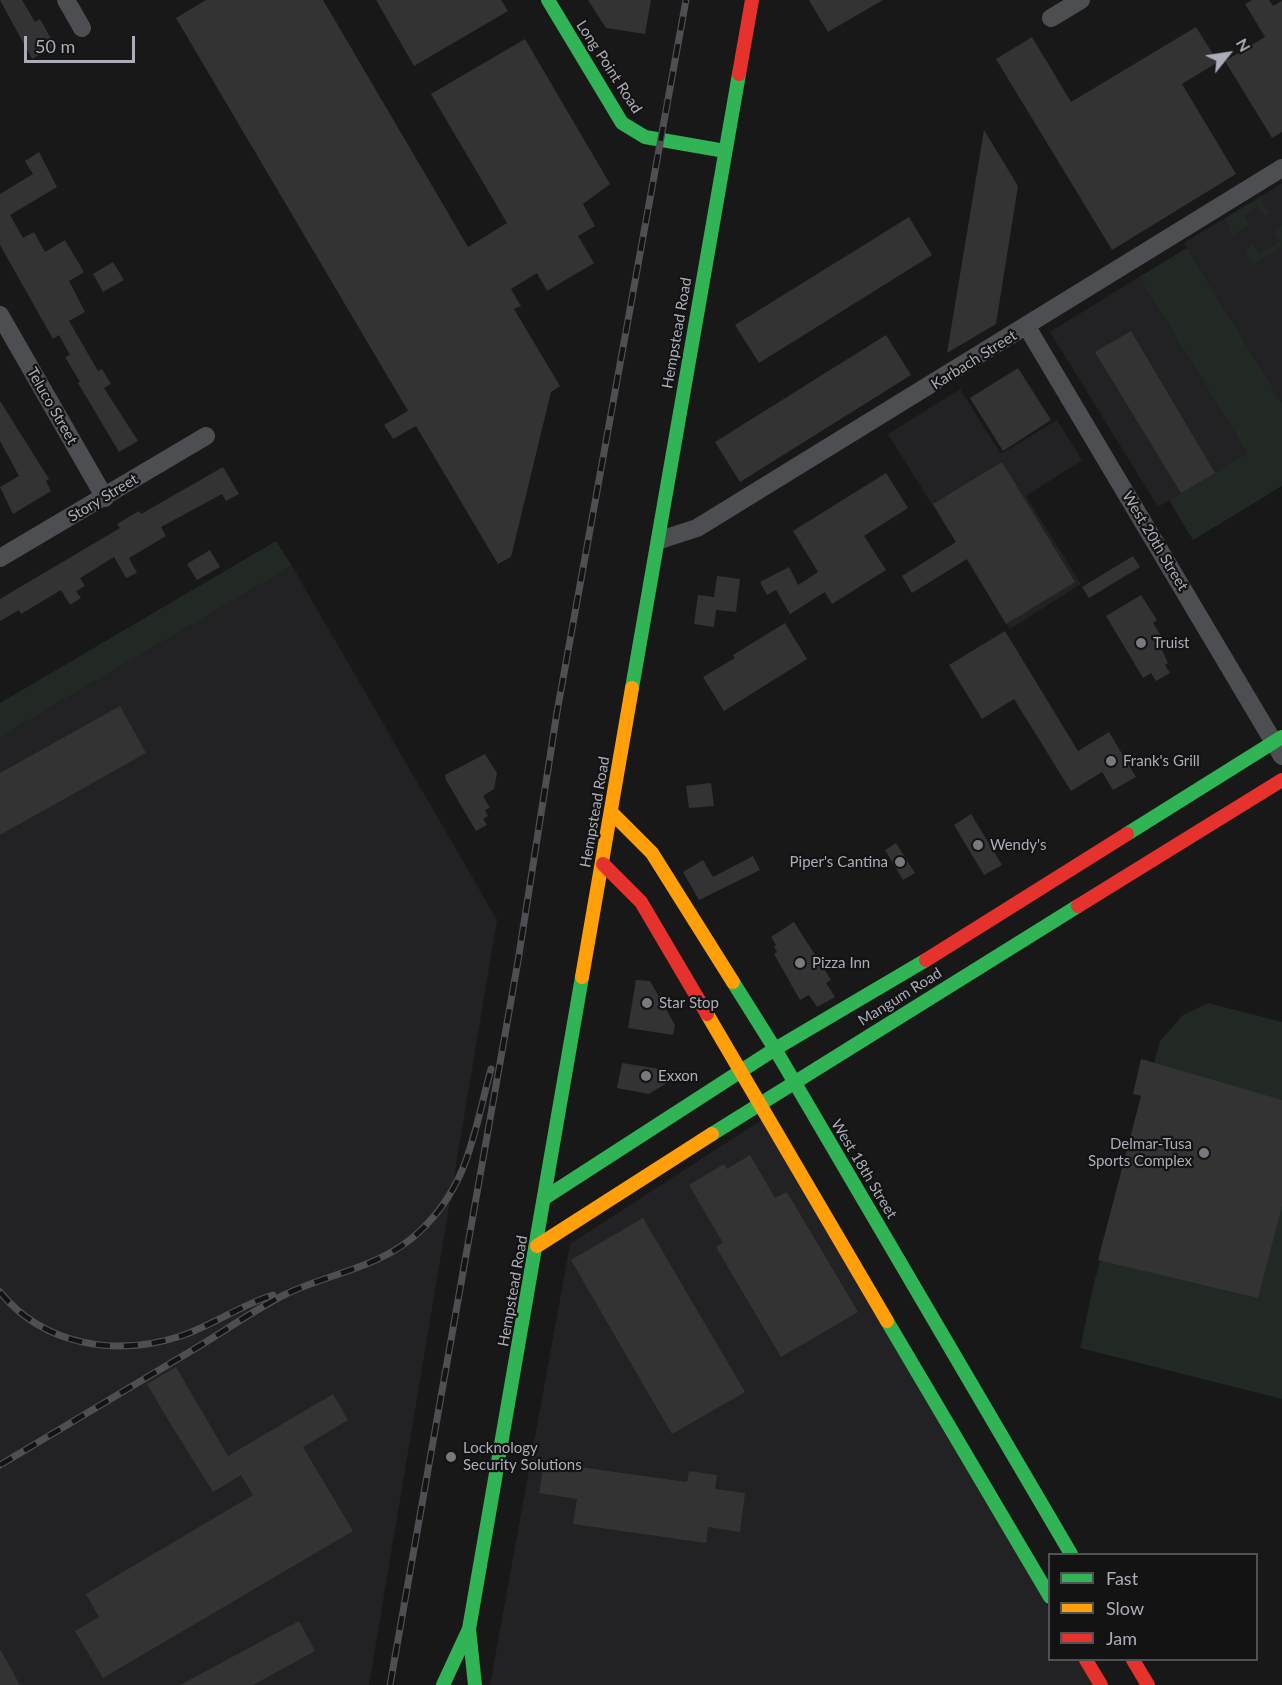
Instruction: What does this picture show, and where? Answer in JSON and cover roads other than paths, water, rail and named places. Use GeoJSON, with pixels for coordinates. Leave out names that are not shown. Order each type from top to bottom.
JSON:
{"type":"FeatureCollection","features":[{"type":"Feature","properties":{"kind":"main road","name":"Long Point Road"},"geometry":{"type":"LineString","coordinates":[[548,0],[622,123],[645,136],[725,151]]}},
{"type":"Feature","properties":{"kind":"main road","name":"Hempstead Road"},"geometry":{"type":"LineString","coordinates":[[443,1685],[469,1629],[546,1197],[752,0]]}},
{"type":"Feature","properties":{"kind":"main road","name":"Mangum Road"},"geometry":{"type":"LineString","coordinates":[[537,1246],[761,1104],[992,939],[1279,745]]}},
{"type":"Feature","properties":{"kind":"main road","name":"Mangum Road"},"geometry":{"type":"LineString","coordinates":[[546,1197],[775,1049],[992,939],[1282,780]]}},
{"type":"Feature","properties":{"kind":"main road","name":"West 18th Street"},"geometry":{"type":"LineString","coordinates":[[612,813],[652,853],[775,1049],[925,1304],[1001,1445],[1070,1553]]}},
{"type":"Feature","properties":{"kind":"main road"},"geometry":{"type":"LineString","coordinates":[[603,864],[641,902],[761,1104],[900,1321],[1048,1593]]}},
{"type":"Feature","properties":{"kind":"main road"},"geometry":{"type":"LineString","coordinates":[[677,962],[705,939]]}},
{"type":"Feature","properties":{"kind":"main road"},"geometry":{"type":"LineString","coordinates":[[900,1321],[925,1304]]}},
{"type":"Feature","properties":{"kind":"main road","name":"Hempstead Road"},"geometry":{"type":"LineString","coordinates":[[469,1629],[475,1685]]}},
{"type":"Feature","properties":{"kind":"main road"},"geometry":{"type":"LineString","coordinates":[[1087,1661],[1101,1685]]}},
{"type":"Feature","properties":{"kind":"main road"},"geometry":{"type":"LineString","coordinates":[[1134,1661],[1148,1685]]}},
{"type":"Feature","properties":{"kind":"street"},"geometry":{"type":"LineString","coordinates":[[66,0],[82,28]]}},
{"type":"Feature","properties":{"kind":"street"},"geometry":{"type":"LineString","coordinates":[[1051,18],[1081,0]]}},
{"type":"Feature","properties":{"kind":"street","name":"Karbach Street"},"geometry":{"type":"LineString","coordinates":[[660,540],[697,528],[1282,168]]}},
{"type":"Feature","properties":{"kind":"street","name":"Teluco Street"},"geometry":{"type":"LineString","coordinates":[[0,315],[105,498]]}},
{"type":"Feature","properties":{"kind":"street","name":"West 20th Street"},"geometry":{"type":"LineString","coordinates":[[1027,327],[1279,745]]}},
{"type":"Feature","properties":{"kind":"street","name":"Story Street"},"geometry":{"type":"LineString","coordinates":[[0,558],[105,498],[206,436]]}},
{"type":"Feature","properties":{"kind":"railway"},"geometry":{"type":"LineString","coordinates":[[390,1685],[518,961],[557,712],[686,0]]}},
{"type":"Feature","properties":{"kind":"railway"},"geometry":{"type":"LineString","coordinates":[[0,1465],[272,1301],[301,1287],[371,1262],[388,1254],[419,1232],[436,1214],[459,1177],[474,1136],[491,1069]]}},
{"type":"Feature","properties":{"kind":"railway"},"geometry":{"type":"LineString","coordinates":[[0,1292],[38,1325],[60,1335],[107,1346],[132,1346],[181,1336],[273,1295]]}},
{"type":"Feature","properties":{"kind":"place","name":"Truist"},"geometry":{"type":"Point","coordinates":[1141,643]}},
{"type":"Feature","properties":{"kind":"place","name":"Frank's Grill"},"geometry":{"type":"Point","coordinates":[1111,761]}},
{"type":"Feature","properties":{"kind":"place","name":"Wendy's"},"geometry":{"type":"Point","coordinates":[978,845]}},
{"type":"Feature","properties":{"kind":"place","name":"Piper's Cantina"},"geometry":{"type":"Point","coordinates":[900,862]}},
{"type":"Feature","properties":{"kind":"place","name":"Pizza Inn"},"geometry":{"type":"Point","coordinates":[800,963]}},
{"type":"Feature","properties":{"kind":"place","name":"Star Stop"},"geometry":{"type":"Point","coordinates":[647,1003]}},
{"type":"Feature","properties":{"kind":"place","name":"Exxon"},"geometry":{"type":"Point","coordinates":[646,1076]}},
{"type":"Feature","properties":{"kind":"place","name":"Delmar-Tusa Sports Complex"},"geometry":{"type":"Point","coordinates":[1204,1153]}},
{"type":"Feature","properties":{"kind":"place","name":"Locknology Security Solutions"},"geometry":{"type":"Point","coordinates":[451,1457]}}]}
